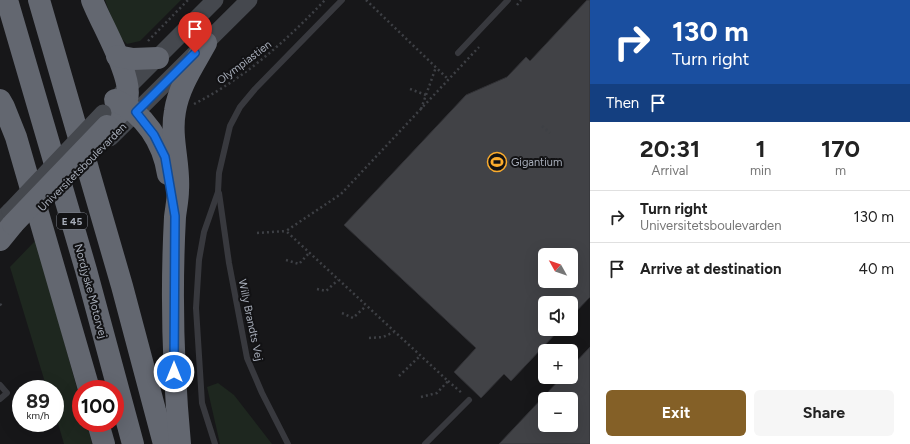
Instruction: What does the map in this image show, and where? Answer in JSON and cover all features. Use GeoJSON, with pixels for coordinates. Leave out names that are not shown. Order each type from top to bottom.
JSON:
{"type":"FeatureCollection","features":[{"type":"Feature","properties":{"kind":"highway","name":"Nordjyske Motorvej"},"geometry":{"type":"LineString","coordinates":[[7,0],[86,270],[133,444]]}},
{"type":"Feature","properties":{"kind":"highway","name":"E 45"},"geometry":{"type":"LineString","coordinates":[[39,0],[122,286],[164,444]]}},
{"type":"Feature","properties":{"kind":"highway"},"geometry":{"type":"LineString","coordinates":[[8,226],[118,112],[124,71],[92,0]]}},
{"type":"Feature","properties":{"kind":"highway"},"geometry":{"type":"LineString","coordinates":[[180,444],[174,387],[175,216],[179,188],[174,132],[175,112],[184,83],[206,43]]}},
{"type":"Feature","properties":{"kind":"highway"},"geometry":{"type":"LineString","coordinates":[[117,56],[133,59],[152,50]]}},
{"type":"Feature","properties":{"kind":"highway"},"geometry":{"type":"LineString","coordinates":[[0,100],[16,137],[86,380]]}},
{"type":"Feature","properties":{"kind":"highway"},"geometry":{"type":"LineString","coordinates":[[118,112],[154,135],[165,157],[175,216]]}},
{"type":"Feature","properties":{"kind":"highway"},"geometry":{"type":"LineString","coordinates":[[101,432],[104,444]]}},
{"type":"Feature","properties":{"kind":"main road"},"geometry":{"type":"LineString","coordinates":[[118,112],[152,50],[215,0]]}},
{"type":"Feature","properties":{"kind":"main road"},"geometry":{"type":"LineString","coordinates":[[118,112],[206,43],[249,0]]}},
{"type":"Feature","properties":{"kind":"main road"},"geometry":{"type":"LineString","coordinates":[[0,250],[8,226]]}},
{"type":"Feature","properties":{"kind":"lane","name":"Willy Brandts Vej"},"geometry":{"type":"LineString","coordinates":[[288,444],[262,393],[247,358],[229,263],[218,192],[219,173],[224,146],[230,126],[240,107],[342,0]]}},
{"type":"Feature","properties":{"kind":"lane"},"geometry":{"type":"LineString","coordinates":[[458,53],[508,0]]}},
{"type":"Feature","properties":{"kind":"lane","name":"Willy Brandts Vej"},"geometry":{"type":"LineString","coordinates":[[215,444],[202,403],[196,308],[199,260],[204,232],[218,192]]}},
{"type":"Feature","properties":{"kind":"lane"},"geometry":{"type":"LineString","coordinates":[[0,385],[7,393],[0,399]]}},
{"type":"Feature","properties":{"kind":"lane"},"geometry":{"type":"LineString","coordinates":[[425,444],[469,400]]}},
{"type":"Feature","properties":{"kind":"path"},"geometry":{"type":"LineString","coordinates":[[152,50],[188,0]]}},
{"type":"Feature","properties":{"kind":"path","name":"Olympiastien"},"geometry":{"type":"LineString","coordinates":[[175,112],[215,93],[248,72],[283,42],[325,0]]}},
{"type":"Feature","properties":{"kind":"path"},"geometry":{"type":"LineString","coordinates":[[257,233],[286,231],[341,194],[420,111],[448,79],[366,0]]}},
{"type":"Feature","properties":{"kind":"path"},"geometry":{"type":"LineString","coordinates":[[420,111],[436,67]]}},
{"type":"Feature","properties":{"kind":"path"},"geometry":{"type":"LineString","coordinates":[[410,89],[426,95]]}},
{"type":"Feature","properties":{"kind":"path"},"geometry":{"type":"LineString","coordinates":[[542,126],[550,133]]}},
{"type":"Feature","properties":{"kind":"path"},"geometry":{"type":"LineString","coordinates":[[286,231],[469,400]]}},
{"type":"Feature","properties":{"kind":"path"},"geometry":{"type":"LineString","coordinates":[[286,260],[299,264],[309,253]]}},
{"type":"Feature","properties":{"kind":"path"},"geometry":{"type":"LineString","coordinates":[[317,289],[326,291],[338,280]]}},
{"type":"Feature","properties":{"kind":"path"},"geometry":{"type":"LineString","coordinates":[[0,304],[3,307]]}},
{"type":"Feature","properties":{"kind":"path"},"geometry":{"type":"LineString","coordinates":[[342,313],[353,318],[366,306]]}},
{"type":"Feature","properties":{"kind":"path"},"geometry":{"type":"LineString","coordinates":[[369,338],[383,337],[394,332]]}},
{"type":"Feature","properties":{"kind":"path"},"geometry":{"type":"LineString","coordinates":[[399,376],[420,356]]}},
{"type":"Feature","properties":{"kind":"path"},"geometry":{"type":"LineString","coordinates":[[421,397],[437,393],[448,381]]}},
{"type":"Feature","properties":{"kind":"shaded area"},"geometry":{"type":"Polygon","coordinates":[[[105,0],[181,0],[140,41],[127,44],[118,35],[105,0]]]}},
{"type":"Feature","properties":{"kind":"shaded area"},"geometry":{"type":"Polygon","coordinates":[[[36,240],[75,380],[72,380],[72,432],[89,432],[92,444],[64,444],[61,432],[64,432],[64,380],[44,380],[10,267],[36,240]]]}},
{"type":"Feature","properties":{"kind":"shaded area"},"geometry":{"type":"Polygon","coordinates":[[[218,383],[234,395],[272,444],[220,444],[207,387],[218,383]]]}},
{"type":"Feature","properties":{"kind":"building","name":"Gigantium"},"geometry":{"type":"Polygon","coordinates":[[[587,0],[590,0],[590,297],[578,310],[578,296],[538,296],[538,336],[553,336],[546,344],[538,344],[538,352],[511,381],[504,374],[481,398],[454,372],[476,348],[344,225],[466,95],[507,77],[526,57],[530,61],[587,0]]]}},
{"type":"Feature","properties":{"kind":"building"},"geometry":{"type":"Polygon","coordinates":[[[590,347],[590,444],[499,444],[538,403],[538,432],[578,432],[578,392],[548,392],[555,384],[578,384],[578,360],[590,347]]]}},
{"type":"Feature","properties":{"kind":"place","name":"Gigantium"},"geometry":{"type":"Point","coordinates":[497,162]}},
{"type":"Feature","properties":{"kind":"route"},"geometry":{"type":"LineString","coordinates":[[174,372],[175,216],[165,157],[154,135],[136,112],[195,53]]}}]}
